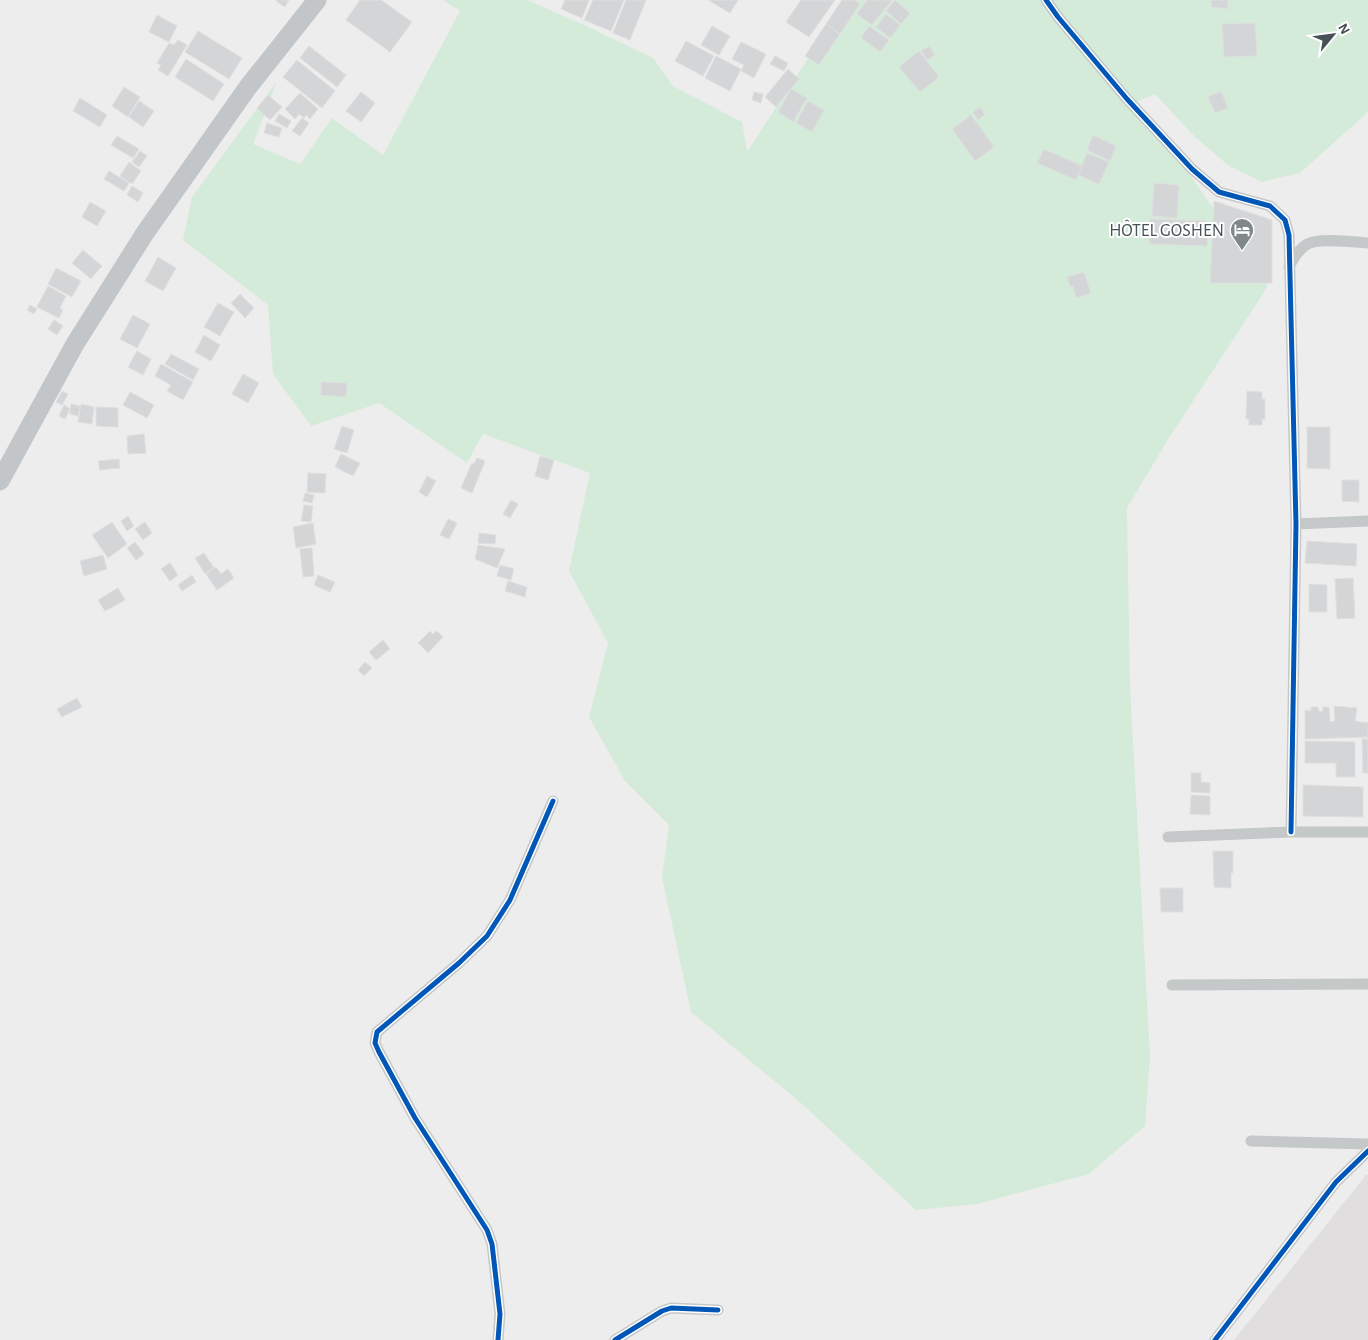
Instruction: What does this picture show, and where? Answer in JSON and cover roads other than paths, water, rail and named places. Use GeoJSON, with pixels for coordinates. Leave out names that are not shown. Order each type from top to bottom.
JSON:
{"type":"FeatureCollection","features":[{"type":"Feature","properties":{"kind":"main road"},"geometry":{"type":"LineString","coordinates":[[0,481],[75,344],[145,233],[248,87],[317,0]]}},
{"type":"Feature","properties":{"kind":"street"},"geometry":{"type":"LineString","coordinates":[[1046,0],[1127,100],[1192,169],[1218,192],[1270,206],[1285,220],[1289,234],[1296,524],[1291,832]]}},
{"type":"Feature","properties":{"kind":"street"},"geometry":{"type":"LineString","coordinates":[[1289,267],[1293,258],[1306,244],[1322,240],[1368,242]]}},
{"type":"Feature","properties":{"kind":"street"},"geometry":{"type":"LineString","coordinates":[[1296,524],[1368,521]]}},
{"type":"Feature","properties":{"kind":"street"},"geometry":{"type":"LineString","coordinates":[[498,1340],[500,1314],[492,1244],[487,1230],[415,1118],[378,1052],[376,1038],[377,1032],[459,963],[487,936],[510,900],[553,801]]}},
{"type":"Feature","properties":{"kind":"street"},"geometry":{"type":"LineString","coordinates":[[1168,837],[1291,832],[1368,832]]}},
{"type":"Feature","properties":{"kind":"street"},"geometry":{"type":"LineString","coordinates":[[1172,985],[1368,984]]}},
{"type":"Feature","properties":{"kind":"street"},"geometry":{"type":"LineString","coordinates":[[1251,1141],[1368,1144]]}},
{"type":"Feature","properties":{"kind":"street"},"geometry":{"type":"LineString","coordinates":[[1215,1340],[1336,1182],[1368,1151]]}},
{"type":"Feature","properties":{"kind":"street"},"geometry":{"type":"LineString","coordinates":[[615,1340],[662,1311],[671,1308],[718,1310]]}},
{"type":"Feature","properties":{"kind":"place","name":"HÔTEL GOSHEN"},"geometry":{"type":"Point","coordinates":[1242,251]}}]}
